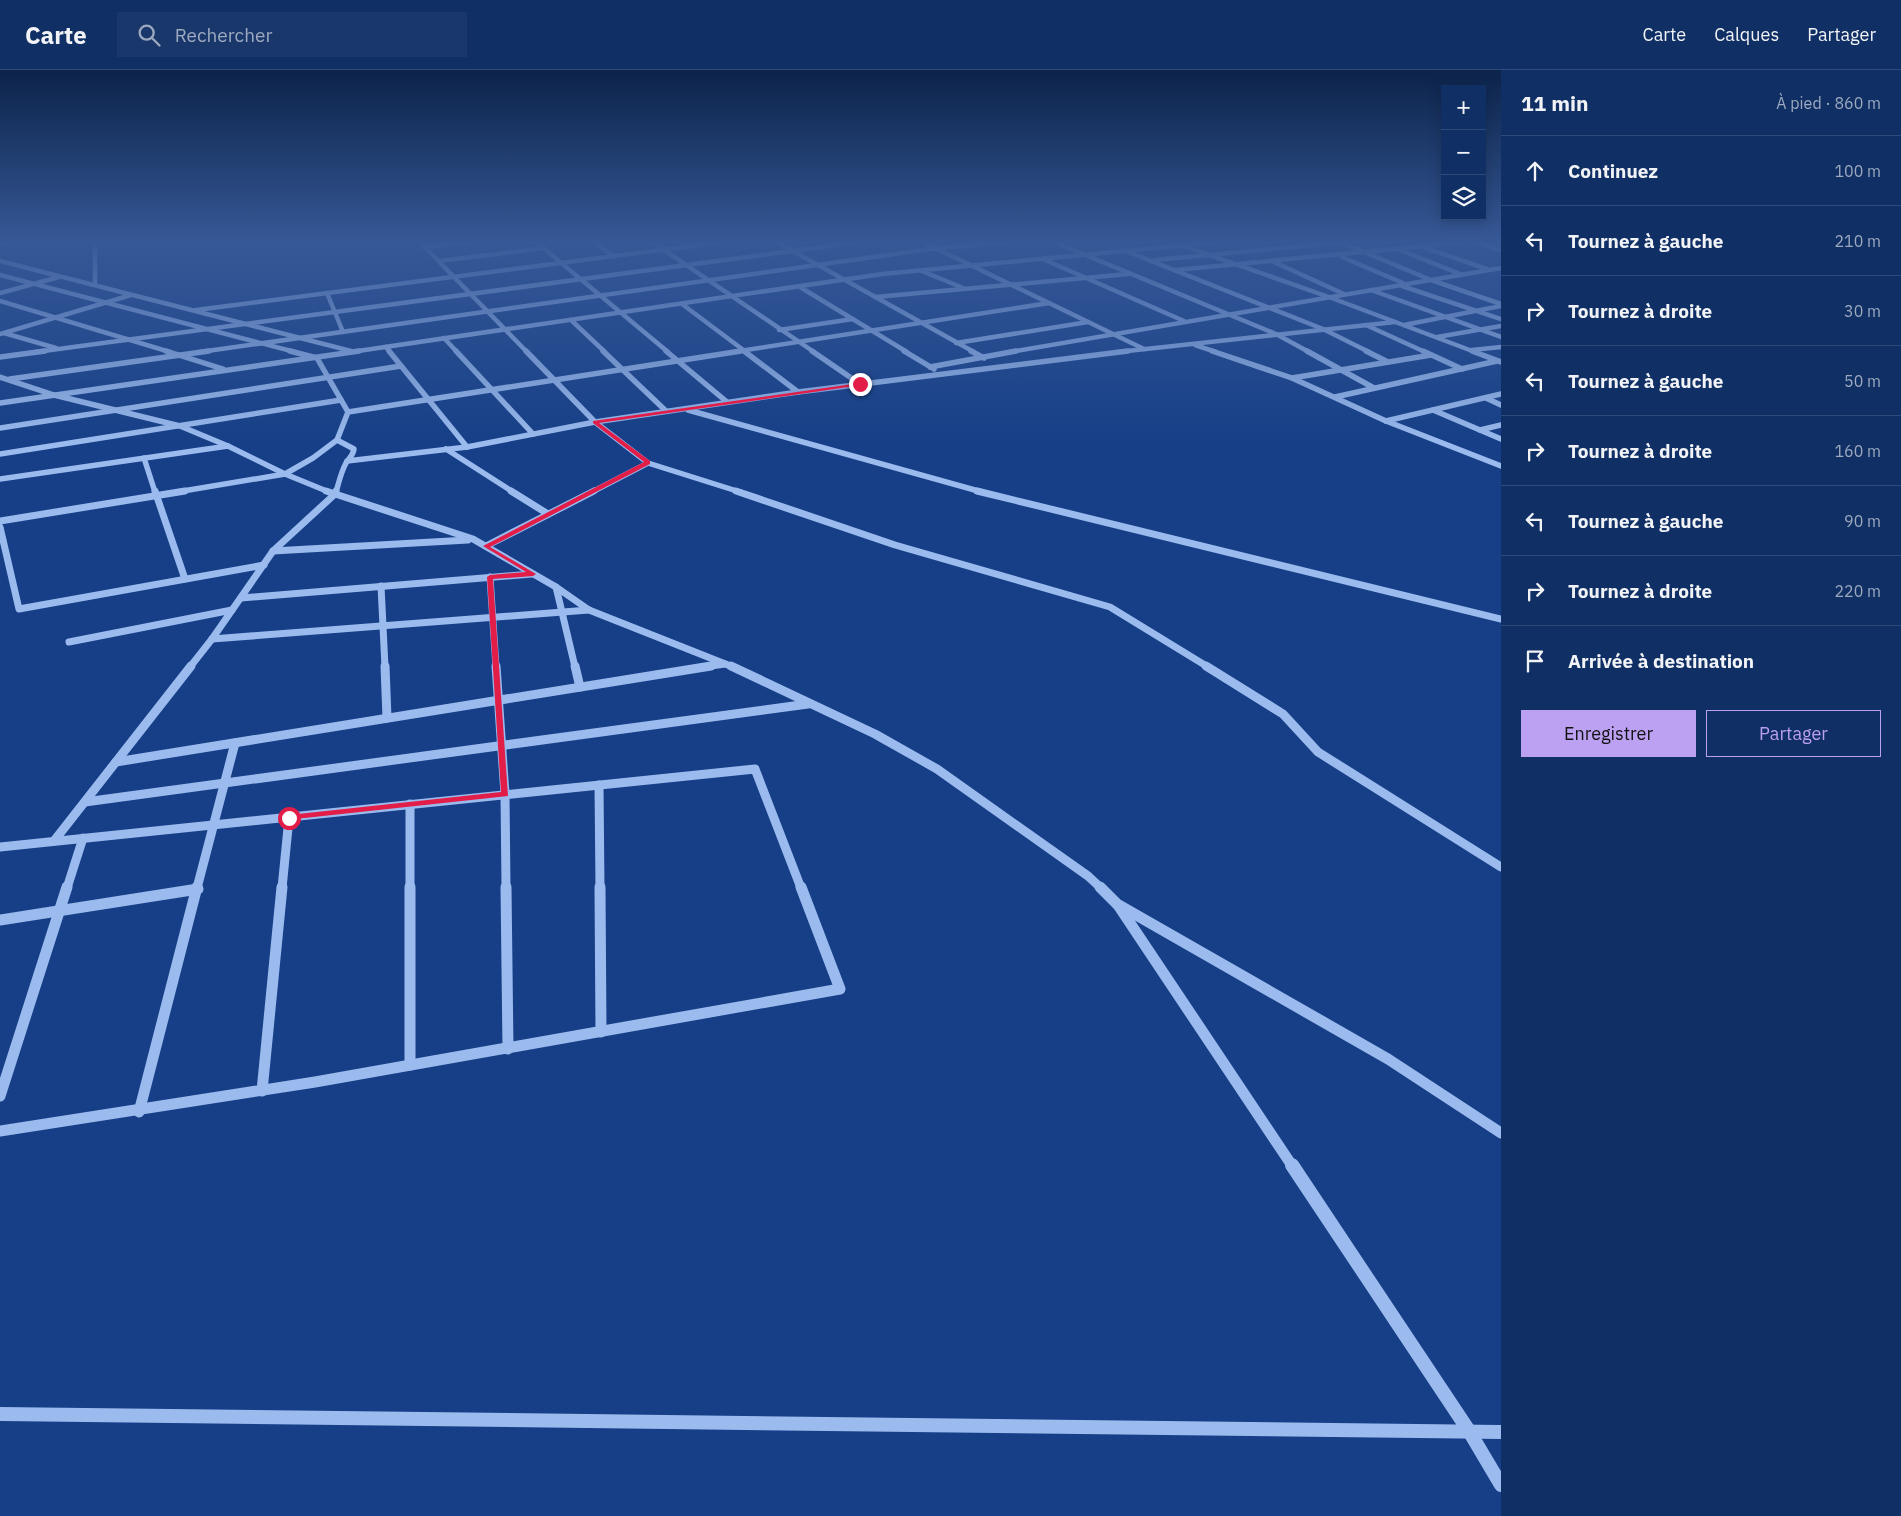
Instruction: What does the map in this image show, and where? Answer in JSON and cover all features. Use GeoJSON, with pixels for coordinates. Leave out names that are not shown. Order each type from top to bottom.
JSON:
{"type":"FeatureCollection","features":[{"type":"Feature","properties":{"kind":"street"},"geometry":{"type":"LineString","coordinates":[[27,308],[226,369]]}},
{"type":"Feature","properties":{"kind":"street"},"geometry":{"type":"LineString","coordinates":[[2,333],[87,308]]}},
{"type":"Feature","properties":{"kind":"street"},"geometry":{"type":"LineString","coordinates":[[127,308],[317,358],[348,412]]}},
{"type":"Feature","properties":{"kind":"street"},"geometry":{"type":"LineString","coordinates":[[190,308],[354,352]]}},
{"type":"Feature","properties":{"kind":"street"},"geometry":{"type":"LineString","coordinates":[[196,310],[208,308]]}},
{"type":"Feature","properties":{"kind":"street"},"geometry":{"type":"LineString","coordinates":[[334,308],[343,332]]}},
{"type":"Feature","properties":{"kind":"street"},"geometry":{"type":"LineString","coordinates":[[0,357],[362,308]]}},
{"type":"Feature","properties":{"kind":"street"},"geometry":{"type":"LineString","coordinates":[[485,308],[594,422],[648,463],[782,505],[895,546],[1110,607],[1283,714],[1318,752],[1501,867]]}},
{"type":"Feature","properties":{"kind":"street"},"geometry":{"type":"LineString","coordinates":[[2,379],[513,308]]}},
{"type":"Feature","properties":{"kind":"street"},"geometry":{"type":"LineString","coordinates":[[616,308],[727,402]]}},
{"type":"Feature","properties":{"kind":"street"},"geometry":{"type":"LineString","coordinates":[[0,403],[652,308]]}},
{"type":"Feature","properties":{"kind":"street"},"geometry":{"type":"LineString","coordinates":[[688,308],[798,392]]}},
{"type":"Feature","properties":{"kind":"street"},"geometry":{"type":"LineString","coordinates":[[748,308],[860,384]]}},
{"type":"Feature","properties":{"kind":"street"},"geometry":{"type":"LineString","coordinates":[[836,308],[944,374]]}},
{"type":"Feature","properties":{"kind":"street"},"geometry":{"type":"LineString","coordinates":[[895,308],[984,358]]}},
{"type":"Feature","properties":{"kind":"street"},"geometry":{"type":"LineString","coordinates":[[348,412],[1014,308]]}},
{"type":"Feature","properties":{"kind":"street"},"geometry":{"type":"LineString","coordinates":[[1060,308],[1144,349]]}},
{"type":"Feature","properties":{"kind":"street"},"geometry":{"type":"LineString","coordinates":[[1156,308],[1185,321]]}},
{"type":"Feature","properties":{"kind":"street"},"geometry":{"type":"LineString","coordinates":[[1215,308],[1276,334],[1374,388]]}},
{"type":"Feature","properties":{"kind":"street"},"geometry":{"type":"LineString","coordinates":[[930,367],[1112,333],[1260,308]]}},
{"type":"Feature","properties":{"kind":"street"},"geometry":{"type":"LineString","coordinates":[[1272,308],[1323,329],[1388,362]]}},
{"type":"Feature","properties":{"kind":"street"},"geometry":{"type":"LineString","coordinates":[[1359,308],[1499,361]]}},
{"type":"Feature","properties":{"kind":"street"},"geometry":{"type":"LineString","coordinates":[[1422,308],[1501,337]]}},
{"type":"Feature","properties":{"kind":"street"},"geometry":{"type":"LineString","coordinates":[[1471,308],[1501,319]]}},
{"type":"Feature","properties":{"kind":"street"},"geometry":{"type":"LineString","coordinates":[[1404,325],[1488,308]]}},
{"type":"Feature","properties":{"kind":"street"},"geometry":{"type":"LineString","coordinates":[[779,330],[853,319]]}},
{"type":"Feature","properties":{"kind":"street"},"geometry":{"type":"LineString","coordinates":[[571,320],[666,411]]}},
{"type":"Feature","properties":{"kind":"street"},"geometry":{"type":"LineString","coordinates":[[956,343],[1088,322]]}},
{"type":"Feature","properties":{"kind":"street"},"geometry":{"type":"LineString","coordinates":[[346,462],[467,447],[594,422],[798,392],[1191,343],[1395,322]]}},
{"type":"Feature","properties":{"kind":"street"},"geometry":{"type":"LineString","coordinates":[[1366,325],[1462,369]]}},
{"type":"Feature","properties":{"kind":"street"},"geometry":{"type":"LineString","coordinates":[[1436,337],[1501,326]]}},
{"type":"Feature","properties":{"kind":"street"},"geometry":{"type":"LineString","coordinates":[[2,333],[62,349]]}},
{"type":"Feature","properties":{"kind":"street"},"geometry":{"type":"LineString","coordinates":[[444,338],[533,434]]}},
{"type":"Feature","properties":{"kind":"street"},"geometry":{"type":"LineString","coordinates":[[1191,343],[1292,378],[1386,421],[1501,466]]}},
{"type":"Feature","properties":{"kind":"street"},"geometry":{"type":"LineString","coordinates":[[386,347],[467,447]]}},
{"type":"Feature","properties":{"kind":"street"},"geometry":{"type":"LineString","coordinates":[[1469,350],[1501,347]]}},
{"type":"Feature","properties":{"kind":"street"},"geometry":{"type":"LineString","coordinates":[[1292,378],[1431,355]]}},
{"type":"Feature","properties":{"kind":"street"},"geometry":{"type":"LineString","coordinates":[[1335,397],[1499,361]]}},
{"type":"Feature","properties":{"kind":"street"},"geometry":{"type":"LineString","coordinates":[[0,428],[401,366]]}},
{"type":"Feature","properties":{"kind":"street"},"geometry":{"type":"LineString","coordinates":[[2,379],[54,395],[180,426],[228,446],[285,474],[335,494],[473,539],[556,587],[589,610],[726,664],[875,734],[937,769],[1088,876],[1118,904],[1388,1059],[1501,1133]]}},
{"type":"Feature","properties":{"kind":"street"},"geometry":{"type":"LineString","coordinates":[[1386,421],[1501,394]]}},
{"type":"Feature","properties":{"kind":"street"},"geometry":{"type":"LineString","coordinates":[[1485,398],[1501,405]]}},
{"type":"Feature","properties":{"kind":"street"},"geometry":{"type":"LineString","coordinates":[[0,454],[341,400]]}},
{"type":"Feature","properties":{"kind":"street"},"geometry":{"type":"LineString","coordinates":[[684,408],[938,481],[1501,619]]}},
{"type":"Feature","properties":{"kind":"street"},"geometry":{"type":"LineString","coordinates":[[1433,410],[1501,439]]}},
{"type":"Feature","properties":{"kind":"street"},"geometry":{"type":"LineString","coordinates":[[0,521],[285,474],[313,458],[337,440],[348,412]]}},
{"type":"Feature","properties":{"kind":"street"},"geometry":{"type":"LineString","coordinates":[[1480,430],[1501,425]]}},
{"type":"Feature","properties":{"kind":"street"},"geometry":{"type":"LineString","coordinates":[[54,840],[212,639],[273,551],[335,494],[346,462],[353,455],[354,449],[337,440]]}},
{"type":"Feature","properties":{"kind":"street"},"geometry":{"type":"LineString","coordinates":[[0,479],[228,446]]}},
{"type":"Feature","properties":{"kind":"street"},"geometry":{"type":"LineString","coordinates":[[446,449],[548,514]]}},
{"type":"Feature","properties":{"kind":"street"},"geometry":{"type":"LineString","coordinates":[[144,458],[185,579]]}},
{"type":"Feature","properties":{"kind":"street"},"geometry":{"type":"LineString","coordinates":[[486,546],[648,463]]}},
{"type":"Feature","properties":{"kind":"street"},"geometry":{"type":"LineString","coordinates":[[0,527],[19,608],[264,565]]}},
{"type":"Feature","properties":{"kind":"street"},"geometry":{"type":"LineString","coordinates":[[273,551],[473,539]]}},
{"type":"Feature","properties":{"kind":"street"},"geometry":{"type":"LineString","coordinates":[[241,598],[533,574]]}},
{"type":"Feature","properties":{"kind":"street"},"geometry":{"type":"LineString","coordinates":[[490,577],[505,794],[508,1049]]}},
{"type":"Feature","properties":{"kind":"street"},"geometry":{"type":"LineString","coordinates":[[381,586],[387,718]]}},
{"type":"Feature","properties":{"kind":"street"},"geometry":{"type":"LineString","coordinates":[[556,587],[580,687]]}},
{"type":"Feature","properties":{"kind":"street"},"geometry":{"type":"LineString","coordinates":[[69,642],[232,610]]}},
{"type":"Feature","properties":{"kind":"street"},"geometry":{"type":"LineString","coordinates":[[212,639],[589,610]]}},
{"type":"Feature","properties":{"kind":"street"},"geometry":{"type":"LineString","coordinates":[[116,762],[726,664]]}},
{"type":"Feature","properties":{"kind":"street"},"geometry":{"type":"LineString","coordinates":[[85,802],[808,704]]}},
{"type":"Feature","properties":{"kind":"street"},"geometry":{"type":"LineString","coordinates":[[139,1112],[235,742]]}},
{"type":"Feature","properties":{"kind":"street"},"geometry":{"type":"LineString","coordinates":[[0,847],[756,769],[840,989],[508,1049],[139,1112],[0,1131]]}},
{"type":"Feature","properties":{"kind":"street"},"geometry":{"type":"LineString","coordinates":[[599,785],[601,1032]]}},
{"type":"Feature","properties":{"kind":"street"},"geometry":{"type":"LineString","coordinates":[[410,804],[410,1066]]}},
{"type":"Feature","properties":{"kind":"street"},"geometry":{"type":"LineString","coordinates":[[262,1091],[289,818]]}},
{"type":"Feature","properties":{"kind":"street"},"geometry":{"type":"LineString","coordinates":[[0,1096],[83,838]]}},
{"type":"Feature","properties":{"kind":"street"},"geometry":{"type":"LineString","coordinates":[[0,920],[198,889]]}},
{"type":"Feature","properties":{"kind":"street"},"geometry":{"type":"LineString","coordinates":[[1118,904],[1469,1431],[1501,1485]]}},
{"type":"Feature","properties":{"kind":"street"},"geometry":{"type":"LineString","coordinates":[[0,1414],[1501,1432]]}},
{"type":"Feature","properties":{"kind":"route"},"geometry":{"type":"LineString","coordinates":[[289,818],[505,794],[490,577],[533,574],[486,546],[648,463],[594,422],[860,384]]}}]}
